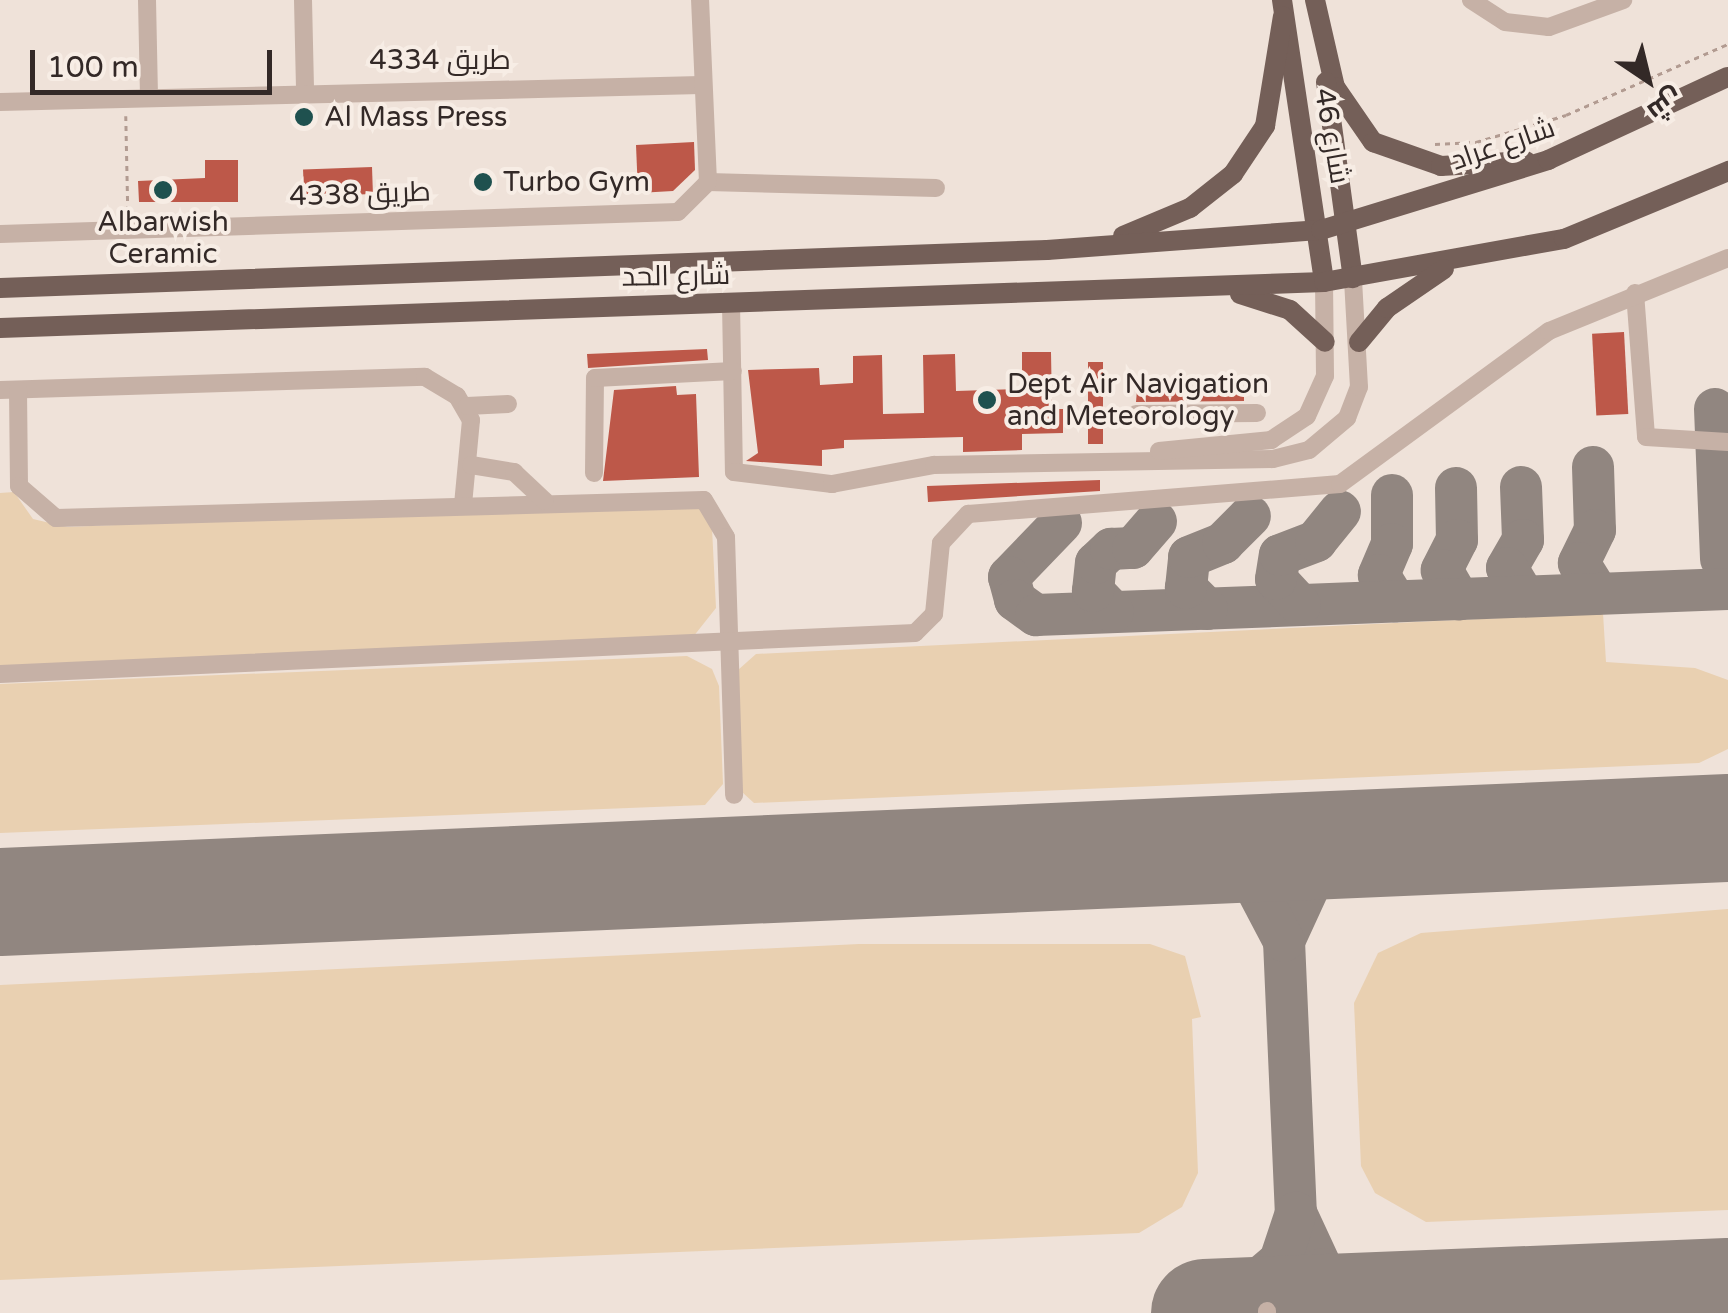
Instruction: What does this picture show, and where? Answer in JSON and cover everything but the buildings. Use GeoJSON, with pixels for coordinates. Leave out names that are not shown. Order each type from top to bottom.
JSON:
{"type":"FeatureCollection","features":[{"type":"Feature","properties":{"kind":"main road"},"geometry":{"type":"LineString","coordinates":[[1315,0],[1335,87],[1373,142],[1441,166],[1548,160]]}},
{"type":"Feature","properties":{"kind":"main road","name":"شارع 46"},"geometry":{"type":"LineString","coordinates":[[1315,0],[1353,278]]}},
{"type":"Feature","properties":{"kind":"main road"},"geometry":{"type":"LineString","coordinates":[[1048,250],[1140,233],[1233,174],[1270,111],[1283,8]]}},
{"type":"Feature","properties":{"kind":"main road","name":"شارع 46"},"geometry":{"type":"LineString","coordinates":[[1283,8],[1320,230],[1324,282]]}},
{"type":"Feature","properties":{"kind":"main road","name":"شارع عراد"},"geometry":{"type":"LineString","coordinates":[[1346,224],[1548,160],[1728,77]]}},
{"type":"Feature","properties":{"kind":"main road"},"geometry":{"type":"LineString","coordinates":[[1353,278],[1451,264],[1564,239],[1728,171]]}},
{"type":"Feature","properties":{"kind":"main road","name":"شارع الحد"},"geometry":{"type":"LineString","coordinates":[[0,288],[1048,250],[1320,230],[1346,224]]}},
{"type":"Feature","properties":{"kind":"main road"},"geometry":{"type":"LineString","coordinates":[[1359,342],[1387,308],[1451,264]]}},
{"type":"Feature","properties":{"kind":"main road","name":"شارع الحد"},"geometry":{"type":"LineString","coordinates":[[0,328],[1228,291],[1353,278]]}},
{"type":"Feature","properties":{"kind":"main road"},"geometry":{"type":"LineString","coordinates":[[1228,291],[1290,310],[1325,342]]}},
{"type":"Feature","properties":{"kind":"street"},"geometry":{"type":"LineString","coordinates":[[146,0],[148,94]]}},
{"type":"Feature","properties":{"kind":"street"},"geometry":{"type":"LineString","coordinates":[[304,0],[305,88]]}},
{"type":"Feature","properties":{"kind":"street"},"geometry":{"type":"LineString","coordinates":[[700,0],[708,182],[936,188]]}},
{"type":"Feature","properties":{"kind":"street"},"geometry":{"type":"LineString","coordinates":[[1470,0],[1505,22],[1549,27],[1623,0]]}},
{"type":"Feature","properties":{"kind":"street","name":"طريق 4334"},"geometry":{"type":"LineString","coordinates":[[0,102],[305,88],[701,85]]}},
{"type":"Feature","properties":{"kind":"street","name":"طريق 4338"},"geometry":{"type":"LineString","coordinates":[[0,234],[678,212],[708,182]]}},
{"type":"Feature","properties":{"kind":"street"},"geometry":{"type":"LineString","coordinates":[[0,674],[728,645],[921,630],[934,614],[941,542],[968,514],[1340,484],[1549,331],[1728,258]]}},
{"type":"Feature","properties":{"kind":"street"},"geometry":{"type":"LineString","coordinates":[[731,303],[730,462],[742,478],[832,484],[934,465],[1075,464],[1187,453],[1292,456],[1336,431],[1360,387],[1353,278]]}},
{"type":"Feature","properties":{"kind":"street"},"geometry":{"type":"LineString","coordinates":[[1231,452],[1272,440],[1308,416],[1322,391],[1324,282]]}},
{"type":"Feature","properties":{"kind":"street"},"geometry":{"type":"LineString","coordinates":[[1635,293],[1646,437],[1728,442]]}},
{"type":"Feature","properties":{"kind":"street"},"geometry":{"type":"LineString","coordinates":[[594,473],[595,378],[733,371]]}},
{"type":"Feature","properties":{"kind":"street"},"geometry":{"type":"LineString","coordinates":[[508,404],[467,406],[425,377],[379,372],[9,390],[9,486],[46,516],[78,520],[696,497],[712,504],[726,537],[734,794]]}},
{"type":"Feature","properties":{"kind":"street"},"geometry":{"type":"LineString","coordinates":[[462,505],[471,466],[467,406]]}},
{"type":"Feature","properties":{"kind":"street"},"geometry":{"type":"LineString","coordinates":[[1136,414],[1257,412]]}},
{"type":"Feature","properties":{"kind":"street"},"geometry":{"type":"LineString","coordinates":[[1173,414],[1187,453]]}},
{"type":"Feature","properties":{"kind":"street"},"geometry":{"type":"LineString","coordinates":[[471,466],[514,472],[546,502]]}},
{"type":"Feature","properties":{"kind":"path"},"geometry":{"type":"LineString","coordinates":[[1429,143],[1476,142],[1566,115],[1728,44]]}},
{"type":"Feature","properties":{"kind":"path"},"geometry":{"type":"LineString","coordinates":[[121,94],[128,230]]}},
{"type":"Feature","properties":{"kind":"sand"},"geometry":{"type":"Polygon","coordinates":[[[14,492],[33,519],[67,527],[681,502],[699,507],[712,528],[716,608],[693,637],[0,666],[0,493],[14,492]]]}},
{"type":"Feature","properties":{"kind":"sand"},"geometry":{"type":"Polygon","coordinates":[[[1603,613],[1606,662],[1695,668],[1728,680],[1728,749],[1699,763],[754,803],[742,792],[738,670],[756,654],[1603,613]]]}},
{"type":"Feature","properties":{"kind":"sand"},"geometry":{"type":"Polygon","coordinates":[[[687,656],[712,669],[719,686],[723,784],[705,805],[0,833],[0,684],[687,656]]]}},
{"type":"Feature","properties":{"kind":"sand"},"geometry":{"type":"Polygon","coordinates":[[[1728,909],[1728,1210],[1426,1222],[1375,1193],[1361,1166],[1354,1003],[1378,953],[1421,933],[1728,909]]]}},
{"type":"Feature","properties":{"kind":"sand"},"geometry":{"type":"Polygon","coordinates":[[[859,944],[1150,944],[1185,956],[1201,1017],[1192,1019],[1198,1173],[1182,1207],[1139,1233],[0,1280],[0,985],[859,944]]]}},
{"type":"Feature","properties":{"kind":"taxiway"},"geometry":{"type":"LineString","coordinates":[[1715,409],[1721,559]]}},
{"type":"Feature","properties":{"kind":"taxiway"},"geometry":{"type":"LineString","coordinates":[[1593,467],[1595,530],[1579,563],[1598,594]]}},
{"type":"Feature","properties":{"kind":"taxiway"},"geometry":{"type":"LineString","coordinates":[[1521,487],[1523,540],[1507,568],[1524,596]]}},
{"type":"Feature","properties":{"kind":"taxiway"},"geometry":{"type":"LineString","coordinates":[[1456,488],[1457,540],[1442,570],[1459,599]]}},
{"type":"Feature","properties":{"kind":"taxiway"},"geometry":{"type":"LineString","coordinates":[[1392,495],[1392,544],[1379,575],[1395,601]]}},
{"type":"Feature","properties":{"kind":"taxiway"},"geometry":{"type":"LineString","coordinates":[[1300,605],[1276,579],[1280,555],[1316,541],[1340,511]]}},
{"type":"Feature","properties":{"kind":"taxiway"},"geometry":{"type":"LineString","coordinates":[[1207,609],[1186,588],[1189,557],[1223,543],[1250,516]]}},
{"type":"Feature","properties":{"kind":"taxiway"},"geometry":{"type":"LineString","coordinates":[[1113,612],[1093,591],[1096,563],[1111,549],[1133,548],[1156,522]]}},
{"type":"Feature","properties":{"kind":"taxiway"},"geometry":{"type":"LineString","coordinates":[[1061,523],[1009,577],[1015,600],[1036,615],[1728,589]]}},
{"type":"Feature","properties":{"kind":"taxiway"},"geometry":{"type":"LineString","coordinates":[[1370,844],[1313,878],[1284,941],[1296,1213],[1322,1269],[1378,1306]]}},
{"type":"Feature","properties":{"kind":"taxiway"},"geometry":{"type":"LineString","coordinates":[[1192,854],[1255,886],[1284,941]]}},
{"type":"Feature","properties":{"kind":"taxiway"},"geometry":{"type":"LineString","coordinates":[[1220,1312],[1280,1261],[1296,1213]]}},
{"type":"Feature","properties":{"kind":"runway"},"geometry":{"type":"LineString","coordinates":[[0,902],[1728,828]]}},
{"type":"Feature","properties":{"kind":"runway"},"geometry":{"type":"LineString","coordinates":[[1205,1313],[1728,1292]]}},
{"type":"Feature","properties":{"kind":"place","name":"Al Mass Press"},"geometry":{"type":"Point","coordinates":[304,117]}},
{"type":"Feature","properties":{"kind":"place","name":"Turbo Gym"},"geometry":{"type":"Point","coordinates":[483,182]}},
{"type":"Feature","properties":{"kind":"place","name":"Albarwish Ceramic"},"geometry":{"type":"Point","coordinates":[163,190]}},
{"type":"Feature","properties":{"kind":"place","name":"Dept Air Navigation and Meteorology"},"geometry":{"type":"Point","coordinates":[987,400]}}]}
